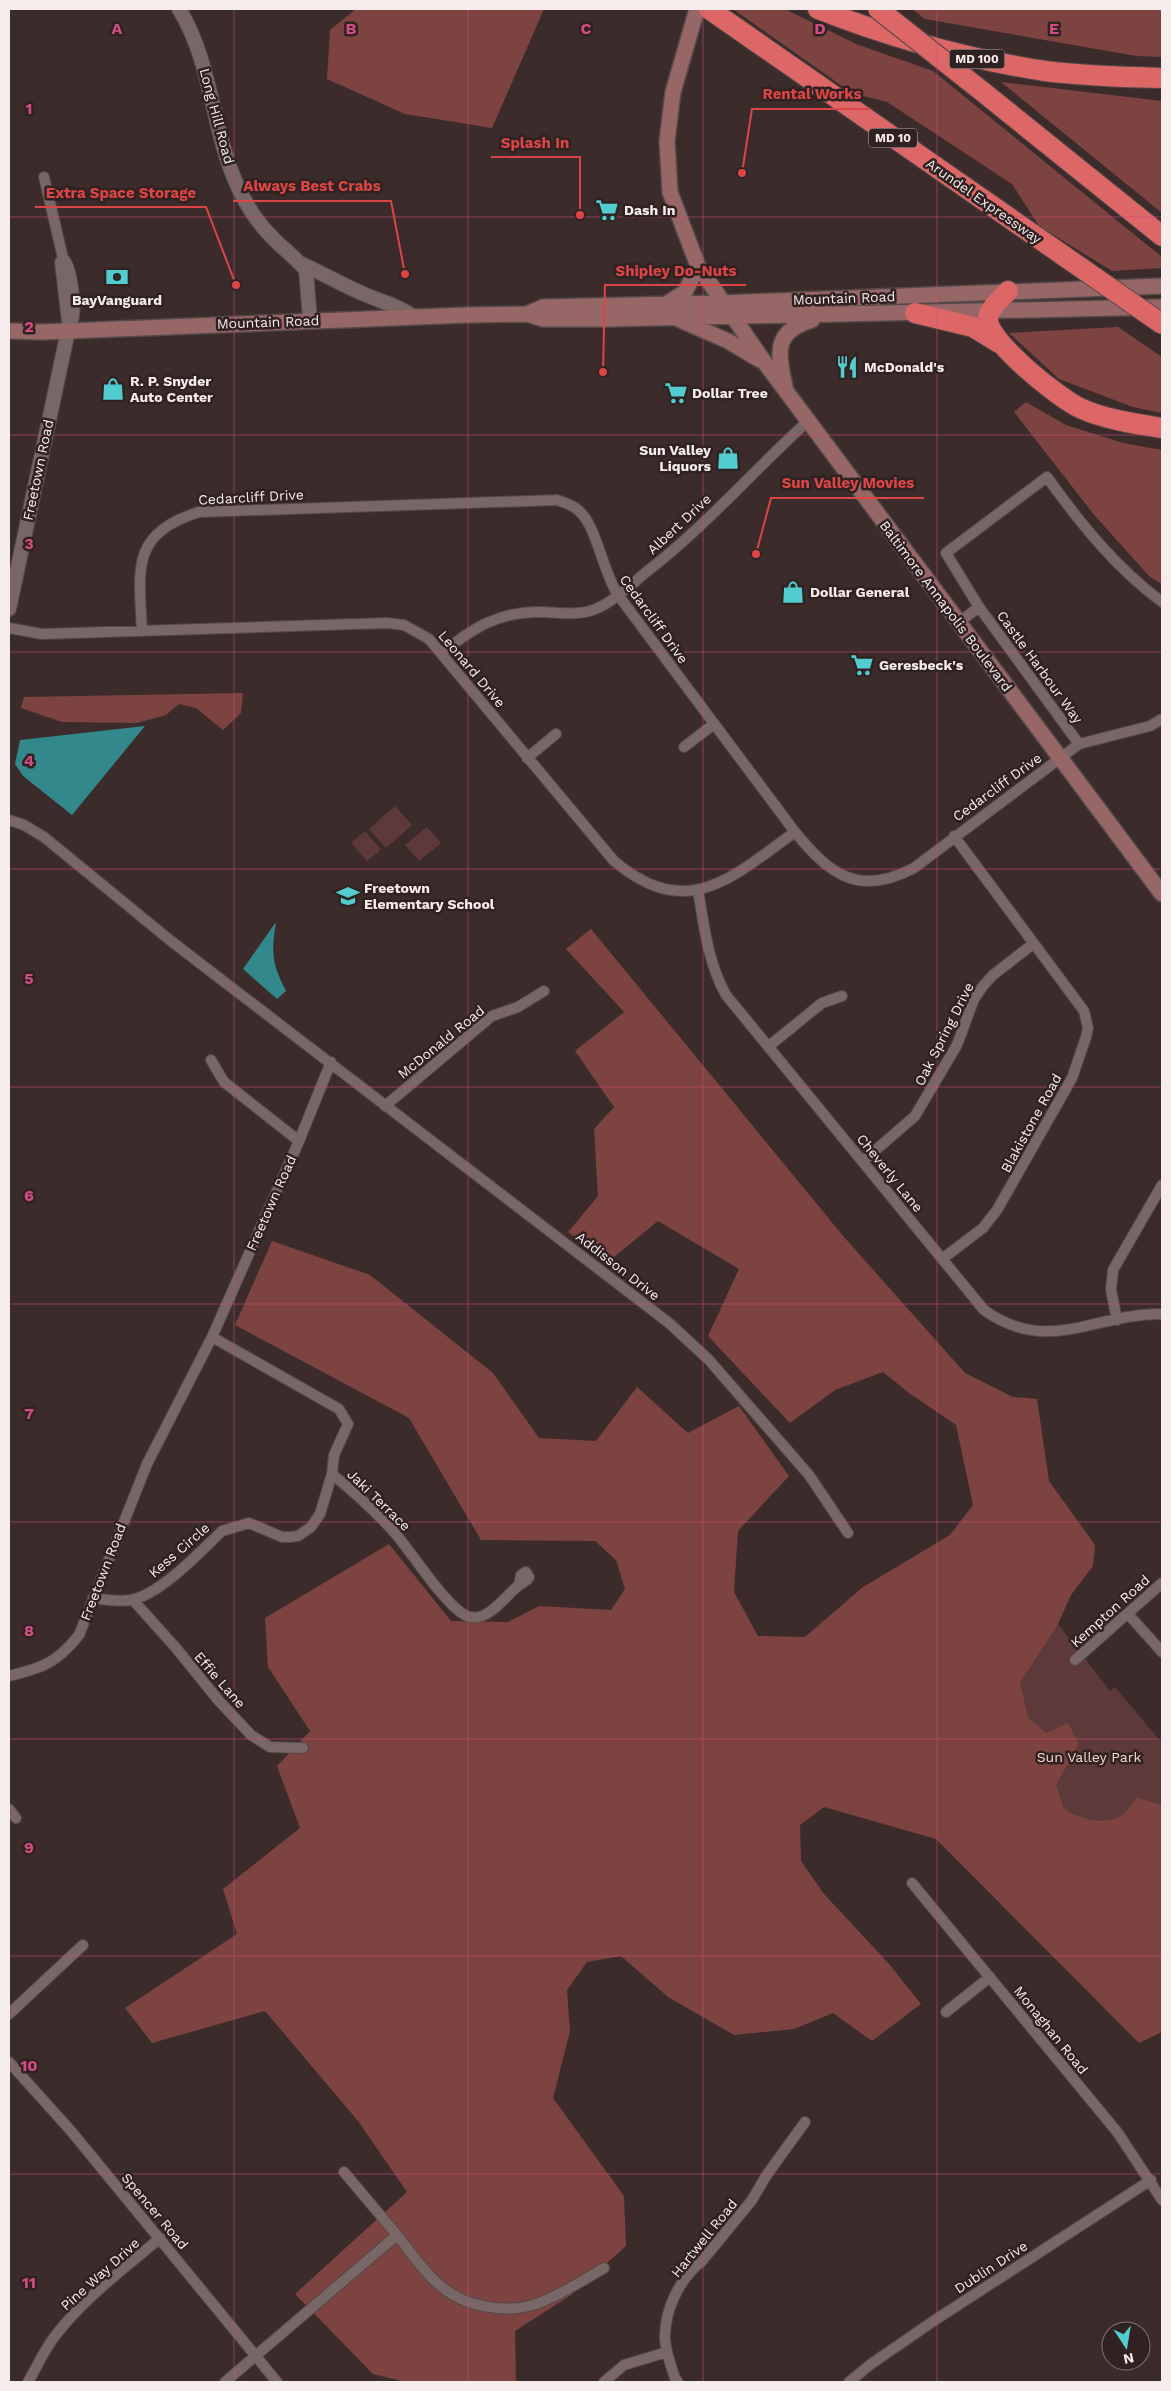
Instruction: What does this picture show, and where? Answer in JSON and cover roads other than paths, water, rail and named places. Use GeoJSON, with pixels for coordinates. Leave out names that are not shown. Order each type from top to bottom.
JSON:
{"type":"FeatureCollection","features":[{"type":"Feature","properties":{"kind":"highway","name":"MD 100"},"geometry":{"type":"LineString","coordinates":[[818,9],[912,43],[964,56],[1046,71],[1162,79]]}},
{"type":"Feature","properties":{"kind":"highway"},"geometry":{"type":"LineString","coordinates":[[878,9],[1162,236]]}},
{"type":"Feature","properties":{"kind":"highway","name":"Arundel Expressway"},"geometry":{"type":"LineString","coordinates":[[716,14],[1162,324]]}},
{"type":"Feature","properties":{"kind":"highway"},"geometry":{"type":"LineString","coordinates":[[1002,345],[989,326],[988,318],[990,312],[1008,291]]}},
{"type":"Feature","properties":{"kind":"highway"},"geometry":{"type":"LineString","coordinates":[[914,313],[973,327],[1002,345],[1042,383],[1081,409],[1136,424],[1162,428]]}},
{"type":"Feature","properties":{"kind":"main road","name":"Baltimore Annapolis Boulevard"},"geometry":{"type":"LineString","coordinates":[[697,9],[672,92],[667,141],[670,192],[698,266],[765,363],[958,623],[1160,886]]}},
{"type":"Feature","properties":{"kind":"main road"},"geometry":{"type":"LineString","coordinates":[[664,304],[684,292],[698,266]]}},
{"type":"Feature","properties":{"kind":"main road","name":"Mountain Road"},"geometry":{"type":"LineString","coordinates":[[527,314],[543,307],[722,303],[1162,286]]}},
{"type":"Feature","properties":{"kind":"main road","name":"Mountain Road"},"geometry":{"type":"LineString","coordinates":[[9,331],[68,331],[414,316],[527,314],[543,320],[1162,307]]}},
{"type":"Feature","properties":{"kind":"main road"},"geometry":{"type":"LineString","coordinates":[[787,392],[779,360],[784,336],[796,324],[828,315]]}},
{"type":"Feature","properties":{"kind":"main road"},"geometry":{"type":"LineString","coordinates":[[675,318],[728,341],[765,363]]}},
{"type":"Feature","properties":{"kind":"street","name":"Long Hill Road"},"geometry":{"type":"LineString","coordinates":[[179,9],[194,35],[224,149],[238,188],[269,235],[300,262],[306,270],[310,320]]}},
{"type":"Feature","properties":{"kind":"street"},"geometry":{"type":"LineString","coordinates":[[44,177],[63,258],[60,262],[68,331]]}},
{"type":"Feature","properties":{"kind":"street"},"geometry":{"type":"LineString","coordinates":[[300,262],[352,289],[401,308],[414,316]]}},
{"type":"Feature","properties":{"kind":"street","name":"Freetown Road"},"geometry":{"type":"LineString","coordinates":[[9,605],[68,331]]}},
{"type":"Feature","properties":{"kind":"street","name":"Albert Drive"},"geometry":{"type":"LineString","coordinates":[[442,653],[477,627],[496,617],[521,612],[566,614],[600,607],[678,548],[738,487],[808,421]]}},
{"type":"Feature","properties":{"kind":"street","name":"Castle Harbour Way"},"geometry":{"type":"LineString","coordinates":[[1079,744],[979,607],[946,553],[1047,477],[1075,515],[1110,556],[1130,576],[1162,602]]}},
{"type":"Feature","properties":{"kind":"street","name":"Cedarcliff Drive"},"geometry":{"type":"LineString","coordinates":[[142,631],[140,570],[143,558],[158,531],[168,523],[199,512],[557,500],[570,504],[588,522],[606,574],[618,595],[816,858],[832,870],[857,881],[880,881],[898,876],[914,868],[1060,758]]}},
{"type":"Feature","properties":{"kind":"street","name":"Castle Harbour Way"},"geometry":{"type":"LineString","coordinates":[[958,623],[979,607]]}},
{"type":"Feature","properties":{"kind":"street","name":"Leonard Drive"},"geometry":{"type":"LineString","coordinates":[[9,628],[42,634],[388,623],[404,625],[429,638],[527,758],[614,861],[628,874],[660,888],[676,891],[698,890],[717,885],[796,832]]}},
{"type":"Feature","properties":{"kind":"street","name":"Castle Harbour Way"},"geometry":{"type":"LineString","coordinates":[[1060,758],[1079,744],[1150,726],[1162,719]]}},
{"type":"Feature","properties":{"kind":"street"},"geometry":{"type":"LineString","coordinates":[[684,747],[714,724]]}},
{"type":"Feature","properties":{"kind":"street"},"geometry":{"type":"LineString","coordinates":[[527,758],[556,734]]}},
{"type":"Feature","properties":{"kind":"street"},"geometry":{"type":"LineString","coordinates":[[9,820],[24,825],[44,837],[171,940],[331,1062]]}},
{"type":"Feature","properties":{"kind":"street","name":"Blakistone Road"},"geometry":{"type":"LineString","coordinates":[[942,1259],[983,1228],[994,1215],[1067,1090],[1088,1028],[1084,1010],[954,836]]}},
{"type":"Feature","properties":{"kind":"street","name":"Cheverly Lane"},"geometry":{"type":"LineString","coordinates":[[698,890],[710,955],[717,978],[726,995],[864,1161],[984,1310],[998,1320],[1015,1328],[1035,1332],[1051,1332],[1162,1314]]}},
{"type":"Feature","properties":{"kind":"street","name":"Oak Spring Drive"},"geometry":{"type":"LineString","coordinates":[[864,1161],[915,1116],[957,1044],[974,999],[983,986],[993,975],[1033,944]]}},
{"type":"Feature","properties":{"kind":"street","name":"McDonald Road"},"geometry":{"type":"LineString","coordinates":[[385,1106],[492,1016],[518,1008],[544,991]]}},
{"type":"Feature","properties":{"kind":"street"},"geometry":{"type":"LineString","coordinates":[[769,1046],[822,1003],[842,996]]}},
{"type":"Feature","properties":{"kind":"street"},"geometry":{"type":"LineString","coordinates":[[211,1060],[224,1082],[299,1141]]}},
{"type":"Feature","properties":{"kind":"street","name":"Freetown Road"},"geometry":{"type":"LineString","coordinates":[[9,1676],[47,1665],[59,1658],[79,1635],[147,1464],[212,1337],[299,1141],[331,1062]]}},
{"type":"Feature","properties":{"kind":"street","name":"Addisson Drive"},"geometry":{"type":"LineString","coordinates":[[331,1062],[385,1106],[669,1323],[689,1341],[709,1360],[809,1475],[848,1533]]}},
{"type":"Feature","properties":{"kind":"street"},"geometry":{"type":"LineString","coordinates":[[1117,1320],[1111,1290],[1113,1270],[1162,1185]]}},
{"type":"Feature","properties":{"kind":"street","name":"Jaki Terrace"},"geometry":{"type":"LineString","coordinates":[[212,1337],[339,1409],[348,1424],[334,1455],[332,1474],[353,1491],[394,1532],[428,1576],[465,1615],[476,1616],[488,1613],[519,1585]]}},
{"type":"Feature","properties":{"kind":"street","name":"Kess Circle"},"geometry":{"type":"LineString","coordinates":[[93,1598],[133,1600],[170,1579],[222,1531],[231,1527],[249,1523],[282,1537],[298,1536],[320,1514],[332,1474]]}},
{"type":"Feature","properties":{"kind":"street","name":"Kempton Road"},"geometry":{"type":"LineString","coordinates":[[1075,1660],[1162,1583]]}},
{"type":"Feature","properties":{"kind":"street","name":"Effie Lane"},"geometry":{"type":"LineString","coordinates":[[133,1600],[176,1648],[201,1681],[251,1735],[270,1747],[280,1749],[304,1748]]}},
{"type":"Feature","properties":{"kind":"street"},"geometry":{"type":"LineString","coordinates":[[1128,1614],[1162,1652]]}},
{"type":"Feature","properties":{"kind":"street"},"geometry":{"type":"LineString","coordinates":[[9,1809],[16,1818]]}},
{"type":"Feature","properties":{"kind":"street","name":"Monaghan Road"},"geometry":{"type":"LineString","coordinates":[[912,1883],[1118,2133],[1151,2180],[1162,2200]]}},
{"type":"Feature","properties":{"kind":"street"},"geometry":{"type":"LineString","coordinates":[[9,2014],[83,1945]]}},
{"type":"Feature","properties":{"kind":"street"},"geometry":{"type":"LineString","coordinates":[[946,2012],[990,1977]]}},
{"type":"Feature","properties":{"kind":"street","name":"Spencer Road"},"geometry":{"type":"LineString","coordinates":[[9,2062],[65,2124],[277,2382]]}},
{"type":"Feature","properties":{"kind":"street","name":"Hartwell Road"},"geometry":{"type":"LineString","coordinates":[[678,2382],[667,2352],[665,2326],[672,2299],[694,2268],[702,2261],[752,2200],[766,2176],[805,2122]]}},
{"type":"Feature","properties":{"kind":"street"},"geometry":{"type":"LineString","coordinates":[[344,2172],[436,2282],[456,2297],[475,2305],[511,2308],[542,2302],[604,2268]]}},
{"type":"Feature","properties":{"kind":"street","name":"Dublin Drive"},"geometry":{"type":"LineString","coordinates":[[849,2382],[870,2364],[935,2320],[1151,2180]]}},
{"type":"Feature","properties":{"kind":"street"},"geometry":{"type":"LineString","coordinates":[[225,2382],[396,2235]]}},
{"type":"Feature","properties":{"kind":"street","name":"Pine Way Drive"},"geometry":{"type":"LineString","coordinates":[[28,2382],[46,2349],[69,2320],[85,2303],[160,2238]]}},
{"type":"Feature","properties":{"kind":"street"},"geometry":{"type":"LineString","coordinates":[[604,2382],[624,2365],[667,2352]]}},
{"type":"Feature","properties":{"kind":"water"},"geometry":{"type":"Polygon","coordinates":[[[145,726],[72,815],[23,776],[15,764],[20,740],[145,726]]]}},
{"type":"Feature","properties":{"kind":"water"},"geometry":{"type":"Polygon","coordinates":[[[276,922],[273,942],[275,965],[286,991],[277,999],[243,969],[276,922]]]}},
{"type":"Feature","properties":{"kind":"place","name":"Rental Works"},"geometry":{"type":"Point","coordinates":[742,173]}},
{"type":"Feature","properties":{"kind":"place","name":"Dash In"},"geometry":{"type":"Point","coordinates":[607,210]}},
{"type":"Feature","properties":{"kind":"place","name":"Splash In"},"geometry":{"type":"Point","coordinates":[580,215]}},
{"type":"Feature","properties":{"kind":"place","name":"Always Best Crabs"},"geometry":{"type":"Point","coordinates":[405,274]}},
{"type":"Feature","properties":{"kind":"place","name":"BayVanguard"},"geometry":{"type":"Point","coordinates":[117,277]}},
{"type":"Feature","properties":{"kind":"place","name":"Extra Space Storage"},"geometry":{"type":"Point","coordinates":[236,285]}},
{"type":"Feature","properties":{"kind":"place","name":"McDonald's"},"geometry":{"type":"Point","coordinates":[847,367]}},
{"type":"Feature","properties":{"kind":"place","name":"Shipley Do-Nuts"},"geometry":{"type":"Point","coordinates":[603,372]}},
{"type":"Feature","properties":{"kind":"place","name":"R. P. Snyder Auto Center"},"geometry":{"type":"Point","coordinates":[113,389]}},
{"type":"Feature","properties":{"kind":"place","name":"Dollar Tree"},"geometry":{"type":"Point","coordinates":[676,393]}},
{"type":"Feature","properties":{"kind":"place","name":"Sun Valley Liquors"},"geometry":{"type":"Point","coordinates":[728,458]}},
{"type":"Feature","properties":{"kind":"place","name":"Sun Valley Movies"},"geometry":{"type":"Point","coordinates":[756,554]}},
{"type":"Feature","properties":{"kind":"place","name":"Dollar General"},"geometry":{"type":"Point","coordinates":[793,592]}},
{"type":"Feature","properties":{"kind":"place","name":"Geresbeck's"},"geometry":{"type":"Point","coordinates":[862,665]}},
{"type":"Feature","properties":{"kind":"place","name":"Freetown Elementary School"},"geometry":{"type":"Point","coordinates":[348,896]}},
{"type":"Feature","properties":{"kind":"park label","name":"Sun Valley Park"},"geometry":{"type":"Point","coordinates":[1089,1757]}}]}
